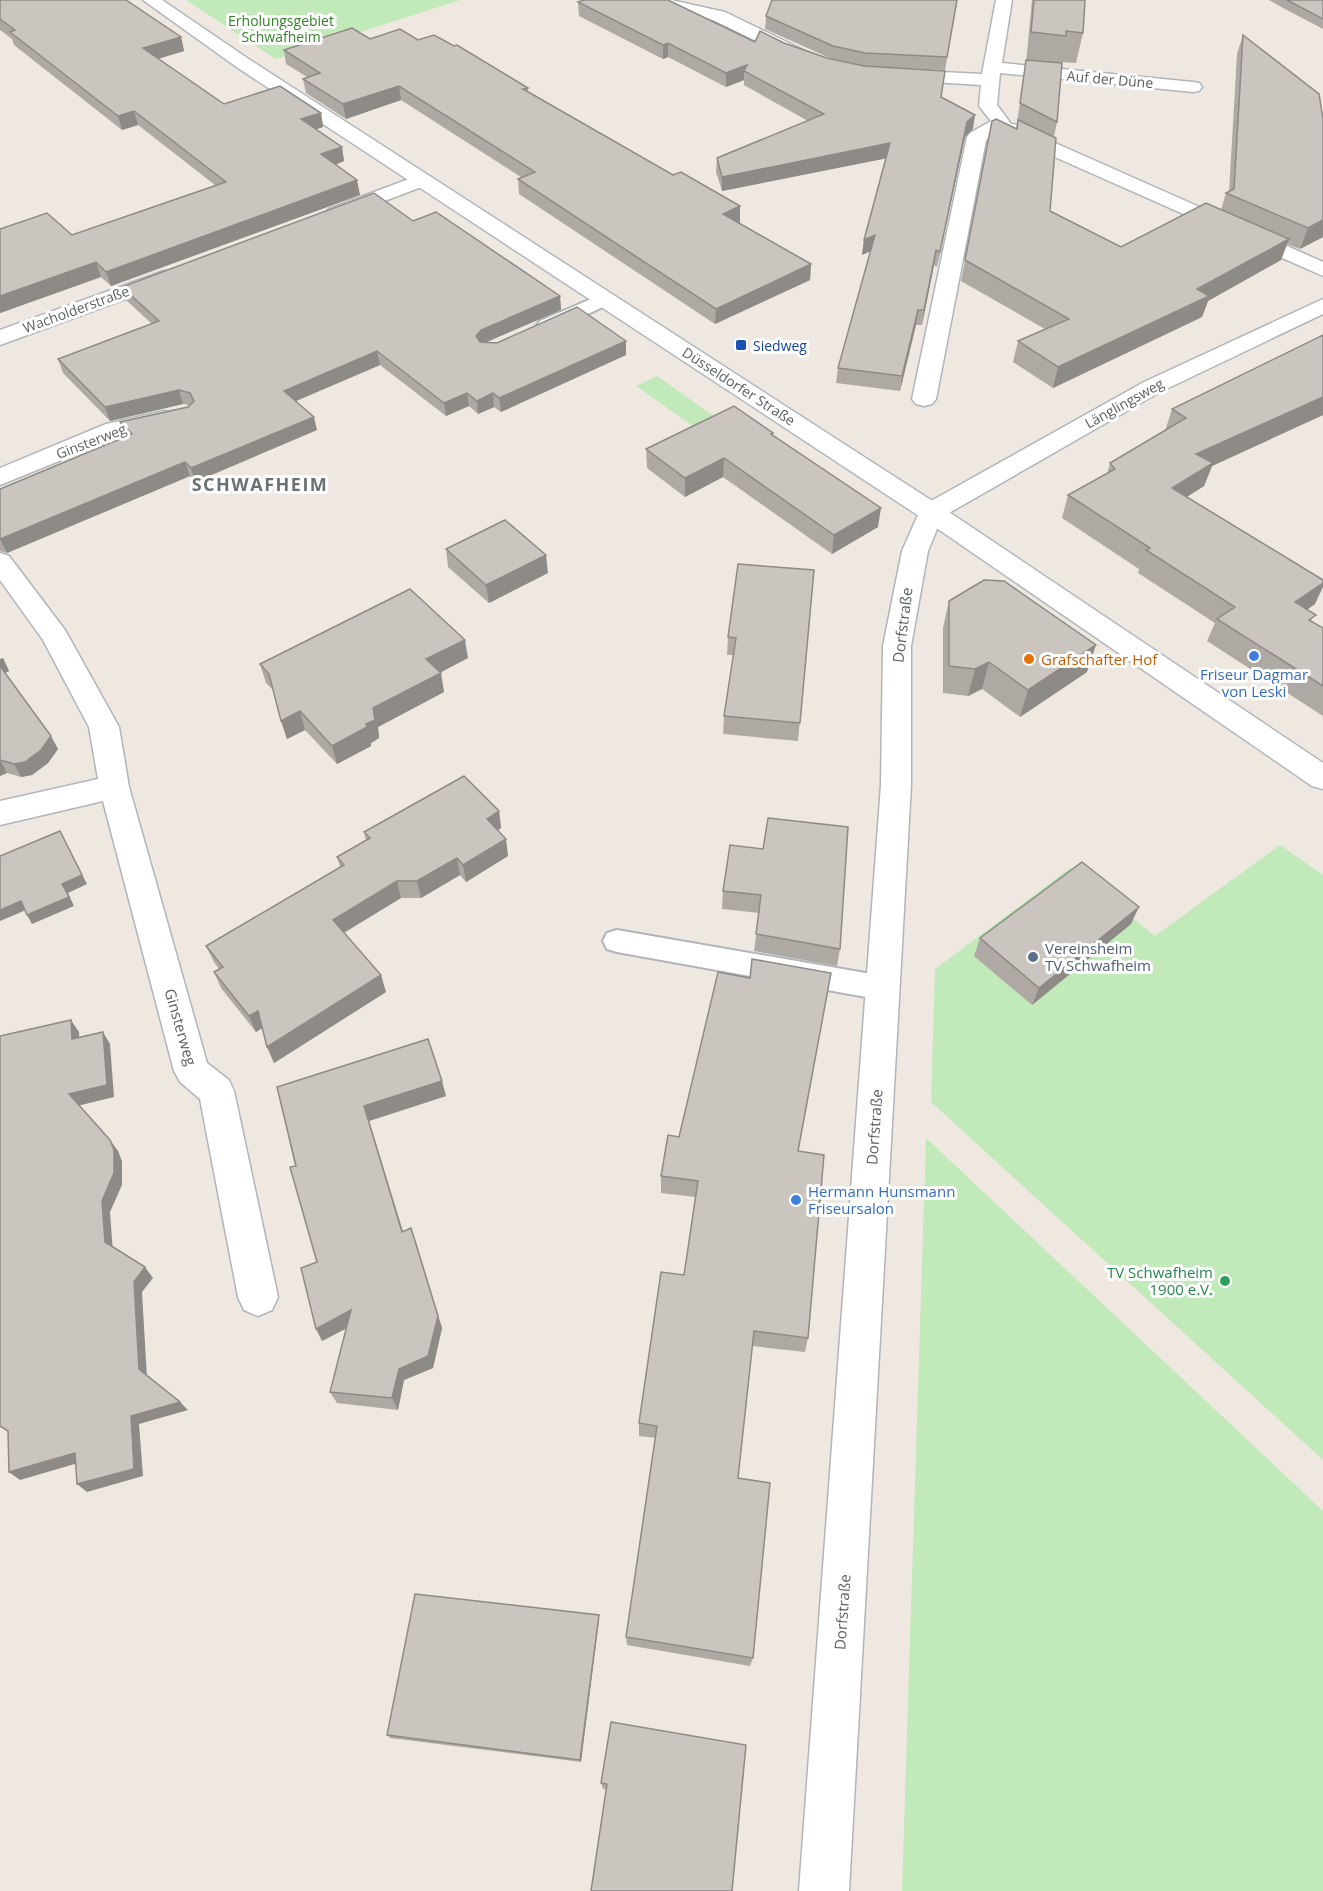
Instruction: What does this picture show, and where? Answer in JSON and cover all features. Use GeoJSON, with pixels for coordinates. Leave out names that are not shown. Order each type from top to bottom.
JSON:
{"type":"FeatureCollection","features":[{"type":"Feature","properties":{"kind":"street","name":"Düsseldorfer Straße"},"geometry":{"type":"LineString","coordinates":[[151,0],[244,64],[931,512],[1323,778]]}},
{"type":"Feature","properties":{"kind":"street"},"geometry":{"type":"LineString","coordinates":[[1004,0],[991,74],[988,106],[1002,123],[1046,146],[1323,270]]}},
{"type":"Feature","properties":{"kind":"street"},"geometry":{"type":"LineString","coordinates":[[671,4],[719,16],[817,62]]}},
{"type":"Feature","properties":{"kind":"street","name":"Auf der Düne"},"geometry":{"type":"LineString","coordinates":[[886,74],[991,74],[1193,87]]}},
{"type":"Feature","properties":{"kind":"street"},"geometry":{"type":"LineString","coordinates":[[924,399],[977,136],[1002,123]]}},
{"type":"Feature","properties":{"kind":"street"},"geometry":{"type":"LineString","coordinates":[[322,218],[422,180]]}},
{"type":"Feature","properties":{"kind":"street","name":"Wacholderstraße"},"geometry":{"type":"LineString","coordinates":[[0,338],[188,268]]}},
{"type":"Feature","properties":{"kind":"street","name":"Länglingsweg"},"geometry":{"type":"LineString","coordinates":[[931,512],[1152,387],[1323,306]]}},
{"type":"Feature","properties":{"kind":"street","name":"Ginsterweg"},"geometry":{"type":"LineString","coordinates":[[0,477],[115,429],[184,413]]}},
{"type":"Feature","properties":{"kind":"street","name":"Dorfstraße"},"geometry":{"type":"LineString","coordinates":[[824,1891],[896,785],[897,646],[915,551],[931,512]]}},
{"type":"Feature","properties":{"kind":"street","name":"Ginsterweg"},"geometry":{"type":"LineString","coordinates":[[0,562],[55,637],[104,727],[114,787],[192,1071],[216,1090],[258,1297]]}},
{"type":"Feature","properties":{"kind":"street"},"geometry":{"type":"LineString","coordinates":[[0,813],[114,787]]}},
{"type":"Feature","properties":{"kind":"lane"},"geometry":{"type":"LineString","coordinates":[[530,333],[605,299]]}},
{"type":"Feature","properties":{"kind":"lane"},"geometry":{"type":"LineString","coordinates":[[617,941],[883,988]]}},
{"type":"Feature","properties":{"kind":"green space","name":"Erholungsgebiet Schwafheim"},"geometry":{"type":"Polygon","coordinates":[[[186,0],[460,0],[276,59],[186,0]]]}},
{"type":"Feature","properties":{"kind":"green space"},"geometry":{"type":"Polygon","coordinates":[[[657,376],[719,420],[699,430],[636,386],[657,376]]]}},
{"type":"Feature","properties":{"kind":"green space","name":"TV Schwafheim 1900 e.V."},"geometry":{"type":"Polygon","coordinates":[[[1280,845],[1323,875],[1323,1460],[931,1102],[935,969],[1070,868],[1155,936],[1280,845]]]}},
{"type":"Feature","properties":{"kind":"green space"},"geometry":{"type":"Polygon","coordinates":[[[926,1138],[1323,1511],[1323,1891],[902,1891],[926,1138]]]}},
{"type":"Feature","properties":{"kind":"building"},"geometry":{"type":"Polygon","coordinates":[[[0,0],[126,0],[181,37],[143,48],[224,104],[280,86],[321,113],[301,119],[342,147],[321,154],[357,180],[106,272],[96,262],[0,296],[0,229],[47,213],[72,235],[226,182],[134,111],[118,116],[10,32],[15,30],[0,19],[0,0]]]}},
{"type":"Feature","properties":{"kind":"building"},"geometry":{"type":"Polygon","coordinates":[[[584,0],[668,0],[755,42],[760,31],[784,43],[827,58],[864,66],[945,71],[941,97],[975,115],[967,122],[940,252],[936,250],[924,310],[918,310],[902,376],[838,368],[875,235],[864,240],[890,143],[722,177],[717,158],[824,114],[744,71],[747,65],[726,73],[668,43],[663,45],[578,2],[584,0]]]}},
{"type":"Feature","properties":{"kind":"building"},"geometry":{"type":"Polygon","coordinates":[[[772,0],[957,0],[947,57],[865,53],[833,46],[766,16],[772,0]]]}},
{"type":"Feature","properties":{"kind":"building"},"geometry":{"type":"Polygon","coordinates":[[[1034,0],[1085,0],[1083,33],[1066,31],[1066,36],[1031,32],[1034,0]]]}},
{"type":"Feature","properties":{"kind":"building"},"geometry":{"type":"Polygon","coordinates":[[[1287,0],[1323,0],[1323,19],[1287,0]]]}},
{"type":"Feature","properties":{"kind":"building"},"geometry":{"type":"Polygon","coordinates":[[[352,28],[370,39],[400,29],[418,40],[434,35],[454,46],[457,45],[528,88],[523,89],[673,175],[681,172],[740,206],[723,214],[811,264],[716,309],[518,179],[535,172],[399,86],[343,104],[303,79],[320,73],[284,50],[352,28]]]}},
{"type":"Feature","properties":{"kind":"building"},"geometry":{"type":"Polygon","coordinates":[[[1243,35],[1319,94],[1323,119],[1323,220],[1308,228],[1226,193],[1234,189],[1243,35]]]}},
{"type":"Feature","properties":{"kind":"building"},"geometry":{"type":"Polygon","coordinates":[[[1026,60],[1062,63],[1057,122],[1020,103],[1026,60]]]}},
{"type":"Feature","properties":{"kind":"building"},"geometry":{"type":"Polygon","coordinates":[[[996,119],[1017,129],[1018,120],[1056,138],[1050,211],[1121,247],[1206,203],[1289,239],[1197,289],[1209,296],[1058,367],[1018,341],[1069,319],[965,260],[992,121],[996,119]]]}},
{"type":"Feature","properties":{"kind":"building"},"geometry":{"type":"Polygon","coordinates":[[[374,193],[413,221],[436,212],[560,296],[481,330],[476,336],[480,342],[497,343],[577,307],[626,341],[499,398],[493,393],[477,401],[467,393],[444,403],[377,351],[284,391],[314,417],[191,468],[185,462],[0,539],[0,489],[132,434],[120,422],[188,407],[194,401],[190,393],[179,390],[105,407],[58,359],[159,321],[122,287],[374,193]]]}},
{"type":"Feature","properties":{"kind":"building"},"geometry":{"type":"Polygon","coordinates":[[[1323,335],[1323,397],[1196,454],[1213,463],[1172,488],[1323,580],[1323,583],[1295,602],[1316,615],[1309,620],[1323,628],[1323,686],[1217,619],[1235,607],[1146,550],[1150,548],[1068,495],[1115,469],[1110,463],[1186,418],[1172,409],[1323,335]]]}},
{"type":"Feature","properties":{"kind":"building"},"geometry":{"type":"Polygon","coordinates":[[[734,406],[773,433],[771,434],[881,508],[834,535],[724,458],[685,478],[646,449],[734,406]]]}},
{"type":"Feature","properties":{"kind":"building"},"geometry":{"type":"Polygon","coordinates":[[[505,520],[546,555],[486,585],[446,549],[505,520]]]}},
{"type":"Feature","properties":{"kind":"building"},"geometry":{"type":"Polygon","coordinates":[[[738,564],[814,570],[800,723],[724,716],[736,638],[728,637],[738,564]]]}},
{"type":"Feature","properties":{"kind":"building"},"geometry":{"type":"Polygon","coordinates":[[[984,580],[1004,581],[1096,645],[1028,690],[989,662],[975,669],[949,666],[949,601],[984,580]]]}},
{"type":"Feature","properties":{"kind":"building"},"geometry":{"type":"Polygon","coordinates":[[[410,589],[465,640],[426,659],[441,673],[373,708],[375,720],[366,724],[367,727],[332,746],[300,711],[281,721],[269,674],[260,664],[410,589]]]}},
{"type":"Feature","properties":{"kind":"building"},"geometry":{"type":"Polygon","coordinates":[[[0,666],[51,736],[41,750],[25,762],[14,764],[0,760],[0,666]]]}},
{"type":"Feature","properties":{"kind":"building"},"geometry":{"type":"Polygon","coordinates":[[[464,776],[499,811],[487,819],[506,839],[463,865],[457,858],[417,881],[397,881],[333,920],[381,975],[267,1047],[258,1011],[249,1016],[214,972],[223,967],[206,946],[344,865],[337,857],[370,838],[364,832],[464,776]]]}},
{"type":"Feature","properties":{"kind":"building"},"geometry":{"type":"Polygon","coordinates":[[[768,818],[848,827],[840,949],[756,934],[761,895],[723,891],[730,845],[763,849],[768,818]]]}},
{"type":"Feature","properties":{"kind":"building"},"geometry":{"type":"Polygon","coordinates":[[[60,831],[82,875],[62,884],[69,897],[27,915],[21,901],[0,910],[0,856],[60,831]]]}},
{"type":"Feature","properties":{"kind":"building"},"geometry":{"type":"Polygon","coordinates":[[[1082,862],[1139,907],[1039,988],[980,938],[1082,862]]]}},
{"type":"Feature","properties":{"kind":"building"},"geometry":{"type":"Polygon","coordinates":[[[752,959],[831,973],[798,1151],[824,1155],[808,1338],[754,1331],[738,1478],[770,1483],[753,1658],[626,1637],[657,1426],[639,1423],[661,1272],[684,1275],[698,1181],[661,1176],[668,1135],[679,1137],[718,972],[750,978],[752,959]]]}},
{"type":"Feature","properties":{"kind":"building"},"geometry":{"type":"Polygon","coordinates":[[[71,1020],[72,1039],[103,1032],[107,1085],[69,1094],[110,1140],[114,1150],[114,1173],[102,1201],[105,1242],[145,1267],[134,1282],[139,1369],[180,1402],[131,1416],[134,1469],[77,1484],[75,1453],[9,1472],[8,1431],[0,1426],[0,1036],[71,1020]]]}},
{"type":"Feature","properties":{"kind":"building"},"geometry":{"type":"Polygon","coordinates":[[[428,1039],[442,1081],[364,1106],[402,1232],[411,1228],[438,1316],[428,1356],[399,1369],[392,1398],[330,1392],[351,1310],[316,1329],[301,1268],[317,1262],[290,1167],[296,1166],[277,1087],[428,1039]]]}},
{"type":"Feature","properties":{"kind":"building"},"geometry":{"type":"Polygon","coordinates":[[[415,1594],[599,1615],[580,1760],[387,1735],[415,1594]]]}},
{"type":"Feature","properties":{"kind":"building"},"geometry":{"type":"Polygon","coordinates":[[[611,1722],[746,1745],[732,1891],[591,1891],[607,1784],[601,1783],[611,1722]]]}},
{"type":"Feature","properties":{"kind":"place","name":"Siedweg"},"geometry":{"type":"Point","coordinates":[741,345]}},
{"type":"Feature","properties":{"kind":"place","name":"Friseur Dagmar von Leski"},"geometry":{"type":"Point","coordinates":[1254,656]}},
{"type":"Feature","properties":{"kind":"place","name":"Grafschafter Hof"},"geometry":{"type":"Point","coordinates":[1029,659]}},
{"type":"Feature","properties":{"kind":"place","name":"Vereinsheim TV Schwafheim"},"geometry":{"type":"Point","coordinates":[1033,957]}},
{"type":"Feature","properties":{"kind":"place","name":"Hermann Hunsmann Friseursalon"},"geometry":{"type":"Point","coordinates":[796,1200]}},
{"type":"Feature","properties":{"kind":"place","name":"TV Schwafheim 1900 e.V."},"geometry":{"type":"Point","coordinates":[1225,1281]}},
{"type":"Feature","properties":{"kind":"district","name":"SCHWAFHEIM"},"geometry":{"type":"Point","coordinates":[260,484]}}]}
